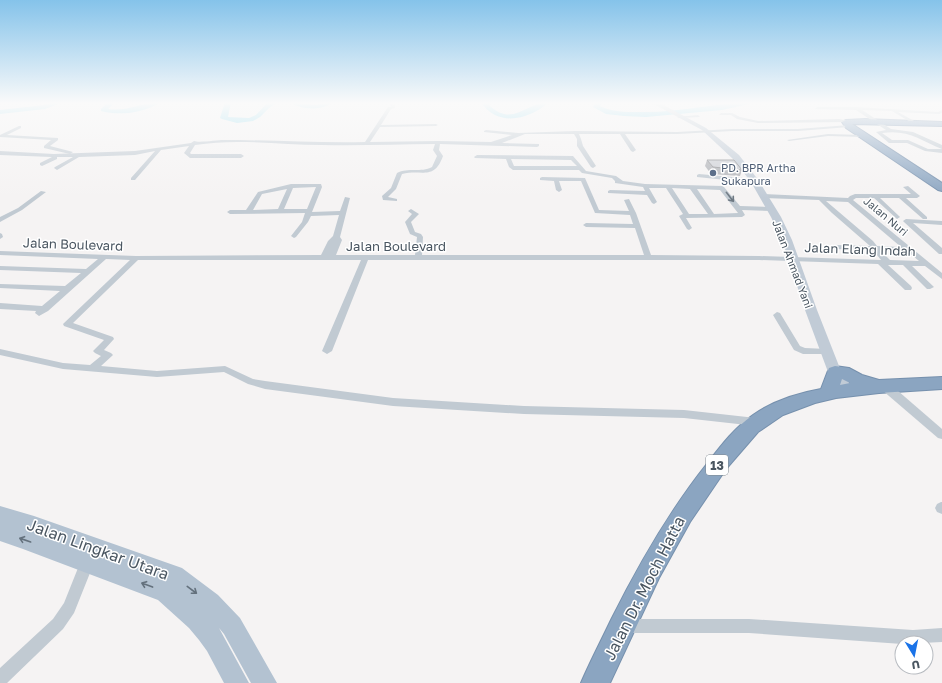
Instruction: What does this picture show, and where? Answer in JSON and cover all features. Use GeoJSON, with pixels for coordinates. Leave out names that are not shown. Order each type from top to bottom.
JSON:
{"type":"FeatureCollection","features":[{"type":"Feature","properties":{"kind":"highway"},"geometry":{"type":"LineString","coordinates":[[861,134],[940,185]]}},
{"type":"Feature","properties":{"kind":"highway","name":"Jalan Dr. Moch Hatta"},"geometry":{"type":"LineString","coordinates":[[595,683],[646,576],[680,516],[703,483],[742,435],[756,422],[777,410],[798,402],[827,395],[840,372],[884,387],[942,383]]}},
{"type":"Feature","properties":{"kind":"main road","name":"Jalan Lingkar Utara"},"geometry":{"type":"LineString","coordinates":[[0,515],[34,525],[174,576],[210,603],[232,626],[265,683]]}},
{"type":"Feature","properties":{"kind":"main road","name":"Jalan Lingkar Utara"},"geometry":{"type":"LineString","coordinates":[[0,532],[23,539],[165,592],[197,620],[215,643],[237,683]]}},
{"type":"Feature","properties":{"kind":"main road"},"geometry":{"type":"LineString","coordinates":[[215,643],[232,626]]}},
{"type":"Feature","properties":{"kind":"street"},"geometry":{"type":"LineString","coordinates":[[5,134],[1,136],[56,139],[46,147],[68,151],[70,153],[68,156]]}},
{"type":"Feature","properties":{"kind":"street"},"geometry":{"type":"LineString","coordinates":[[367,143],[372,134]]}},
{"type":"Feature","properties":{"kind":"street"},"geometry":{"type":"LineString","coordinates":[[495,144],[516,134],[520,134]]}},
{"type":"Feature","properties":{"kind":"street"},"geometry":{"type":"LineString","coordinates":[[576,134],[579,139],[580,146],[593,166]]}},
{"type":"Feature","properties":{"kind":"street"},"geometry":{"type":"LineString","coordinates":[[622,134],[633,150]]}},
{"type":"Feature","properties":{"kind":"street","name":"Jalan Ahmad Yani"},"geometry":{"type":"LineString","coordinates":[[709,134],[736,157],[755,181],[772,209],[787,240],[792,258],[840,372]]}},
{"type":"Feature","properties":{"kind":"street"},"geometry":{"type":"LineString","coordinates":[[879,134],[891,142]]}},
{"type":"Feature","properties":{"kind":"street"},"geometry":{"type":"LineString","coordinates":[[917,134],[942,147]]}},
{"type":"Feature","properties":{"kind":"street"},"geometry":{"type":"LineString","coordinates":[[790,140],[828,136],[867,138],[891,142],[908,141],[927,150],[942,151]]}},
{"type":"Feature","properties":{"kind":"street"},"geometry":{"type":"LineString","coordinates":[[35,142],[42,138]]}},
{"type":"Feature","properties":{"kind":"street"},"geometry":{"type":"LineString","coordinates":[[0,153],[60,156],[116,154],[159,150],[194,142],[215,141],[276,141],[300,144],[438,142],[495,144],[509,146],[537,145]]}},
{"type":"Feature","properties":{"kind":"street"},"geometry":{"type":"LineString","coordinates":[[194,142],[188,152],[190,156],[241,156]]}},
{"type":"Feature","properties":{"kind":"street"},"geometry":{"type":"LineString","coordinates":[[395,200],[385,200],[385,196],[392,192],[400,173],[427,172],[436,166],[440,156],[436,150],[438,142]]}},
{"type":"Feature","properties":{"kind":"street"},"geometry":{"type":"LineString","coordinates":[[133,179],[159,150]]}},
{"type":"Feature","properties":{"kind":"street"},"geometry":{"type":"LineString","coordinates":[[935,151],[942,155]]}},
{"type":"Feature","properties":{"kind":"street"},"geometry":{"type":"LineString","coordinates":[[104,162],[116,154]]}},
{"type":"Feature","properties":{"kind":"street"},"geometry":{"type":"LineString","coordinates":[[24,161],[37,155]]}},
{"type":"Feature","properties":{"kind":"street"},"geometry":{"type":"LineString","coordinates":[[57,168],[80,155]]}},
{"type":"Feature","properties":{"kind":"street"},"geometry":{"type":"LineString","coordinates":[[42,164],[60,156]]}},
{"type":"Feature","properties":{"kind":"street"},"geometry":{"type":"LineString","coordinates":[[477,157],[573,158],[584,172],[614,177],[621,182]]}},
{"type":"Feature","properties":{"kind":"street"},"geometry":{"type":"LineString","coordinates":[[508,158],[513,168],[581,168]]}},
{"type":"Feature","properties":{"kind":"street"},"geometry":{"type":"LineString","coordinates":[[699,176],[755,181]]}},
{"type":"Feature","properties":{"kind":"street"},"geometry":{"type":"LineString","coordinates":[[542,179],[557,181],[582,179],[586,184],[597,212],[633,213]]}},
{"type":"Feature","properties":{"kind":"street"},"geometry":{"type":"LineString","coordinates":[[557,181],[559,190]]}},
{"type":"Feature","properties":{"kind":"street"},"geometry":{"type":"LineString","coordinates":[[609,182],[633,183],[645,186],[723,188],[742,216],[682,216],[689,228]]}},
{"type":"Feature","properties":{"kind":"street"},"geometry":{"type":"LineString","coordinates":[[248,212],[260,193],[291,186],[317,185],[319,187],[305,222],[294,236]]}},
{"type":"Feature","properties":{"kind":"street"},"geometry":{"type":"LineString","coordinates":[[280,212],[291,186]]}},
{"type":"Feature","properties":{"kind":"street"},"geometry":{"type":"LineString","coordinates":[[645,186],[654,202]]}},
{"type":"Feature","properties":{"kind":"street"},"geometry":{"type":"LineString","coordinates":[[668,187],[687,215]]}},
{"type":"Feature","properties":{"kind":"street"},"geometry":{"type":"LineString","coordinates":[[692,187],[712,216]]}},
{"type":"Feature","properties":{"kind":"street"},"geometry":{"type":"LineString","coordinates":[[764,196],[850,200],[853,196],[917,196],[906,187]]}},
{"type":"Feature","properties":{"kind":"street"},"geometry":{"type":"LineString","coordinates":[[885,189],[893,197]]}},
{"type":"Feature","properties":{"kind":"street"},"geometry":{"type":"LineString","coordinates":[[862,190],[874,197],[897,217]]}},
{"type":"Feature","properties":{"kind":"street"},"geometry":{"type":"LineString","coordinates":[[0,220],[20,209],[43,192]]}},
{"type":"Feature","properties":{"kind":"street"},"geometry":{"type":"LineString","coordinates":[[610,192],[648,193]]}},
{"type":"Feature","properties":{"kind":"street"},"geometry":{"type":"LineString","coordinates":[[901,197],[925,218]]}},
{"type":"Feature","properties":{"kind":"street"},"geometry":{"type":"LineString","coordinates":[[328,258],[331,241],[336,237],[347,198]]}},
{"type":"Feature","properties":{"kind":"street"},"geometry":{"type":"LineString","coordinates":[[821,199],[834,212],[876,247],[884,263],[908,288]]}},
{"type":"Feature","properties":{"kind":"street"},"geometry":{"type":"LineString","coordinates":[[627,200],[633,213],[646,253],[649,257]]}},
{"type":"Feature","properties":{"kind":"street","name":"Jalan Nuri"},"geometry":{"type":"LineString","coordinates":[[850,200],[942,277]]}},
{"type":"Feature","properties":{"kind":"street"},"geometry":{"type":"LineString","coordinates":[[738,208],[772,209]]}},
{"type":"Feature","properties":{"kind":"street"},"geometry":{"type":"LineString","coordinates":[[411,211],[416,214],[408,220],[412,233],[419,235],[420,237],[418,257]]}},
{"type":"Feature","properties":{"kind":"street"},"geometry":{"type":"LineString","coordinates":[[230,212],[343,213]]}},
{"type":"Feature","properties":{"kind":"street"},"geometry":{"type":"LineString","coordinates":[[942,223],[906,221],[942,252]]}},
{"type":"Feature","properties":{"kind":"street"},"geometry":{"type":"LineString","coordinates":[[586,224],[637,226]]}},
{"type":"Feature","properties":{"kind":"street"},"geometry":{"type":"LineString","coordinates":[[594,225],[598,233]]}},
{"type":"Feature","properties":{"kind":"street"},"geometry":{"type":"LineString","coordinates":[[835,247],[909,249]]}},
{"type":"Feature","properties":{"kind":"street","name":"Jalan Boulevard"},"geometry":{"type":"LineString","coordinates":[[0,253],[136,258],[792,258]]}},
{"type":"Feature","properties":{"kind":"street"},"geometry":{"type":"LineString","coordinates":[[0,306],[42,311],[104,257]]}},
{"type":"Feature","properties":{"kind":"street"},"geometry":{"type":"LineString","coordinates":[[92,368],[109,355],[98,351],[110,339],[67,324],[136,258]]}},
{"type":"Feature","properties":{"kind":"street"},"geometry":{"type":"LineString","coordinates":[[327,351],[365,258]]}},
{"type":"Feature","properties":{"kind":"street","name":"Jalan Elang Indah"},"geometry":{"type":"LineString","coordinates":[[792,258],[927,264]]}},
{"type":"Feature","properties":{"kind":"street"},"geometry":{"type":"LineString","coordinates":[[905,263],[930,288]]}},
{"type":"Feature","properties":{"kind":"street"},"geometry":{"type":"LineString","coordinates":[[0,268],[88,271]]}},
{"type":"Feature","properties":{"kind":"street"},"geometry":{"type":"LineString","coordinates":[[0,286],[68,289]]}},
{"type":"Feature","properties":{"kind":"street"},"geometry":{"type":"LineString","coordinates":[[777,315],[797,348],[840,372]]}},
{"type":"Feature","properties":{"kind":"street"},"geometry":{"type":"LineString","coordinates":[[0,352],[63,366],[157,374],[225,369],[251,382],[265,385],[393,402],[524,410],[684,414],[756,422]]}},
{"type":"Feature","properties":{"kind":"street"},"geometry":{"type":"LineString","coordinates":[[884,387],[942,435]]}},
{"type":"Feature","properties":{"kind":"street"},"geometry":{"type":"LineString","coordinates":[[0,679],[58,624],[69,608],[87,563]]}},
{"type":"Feature","properties":{"kind":"street"},"geometry":{"type":"LineString","coordinates":[[623,626],[749,626],[913,637],[942,635]]}},
{"type":"Feature","properties":{"kind":"building"},"geometry":{"type":"Polygon","coordinates":[[[707,160],[734,160],[742,170],[713,167],[707,160]]]}},
{"type":"Feature","properties":{"kind":"place","name":"PD. BPR Artha Sukapura"},"geometry":{"type":"Point","coordinates":[713,173]}}]}
